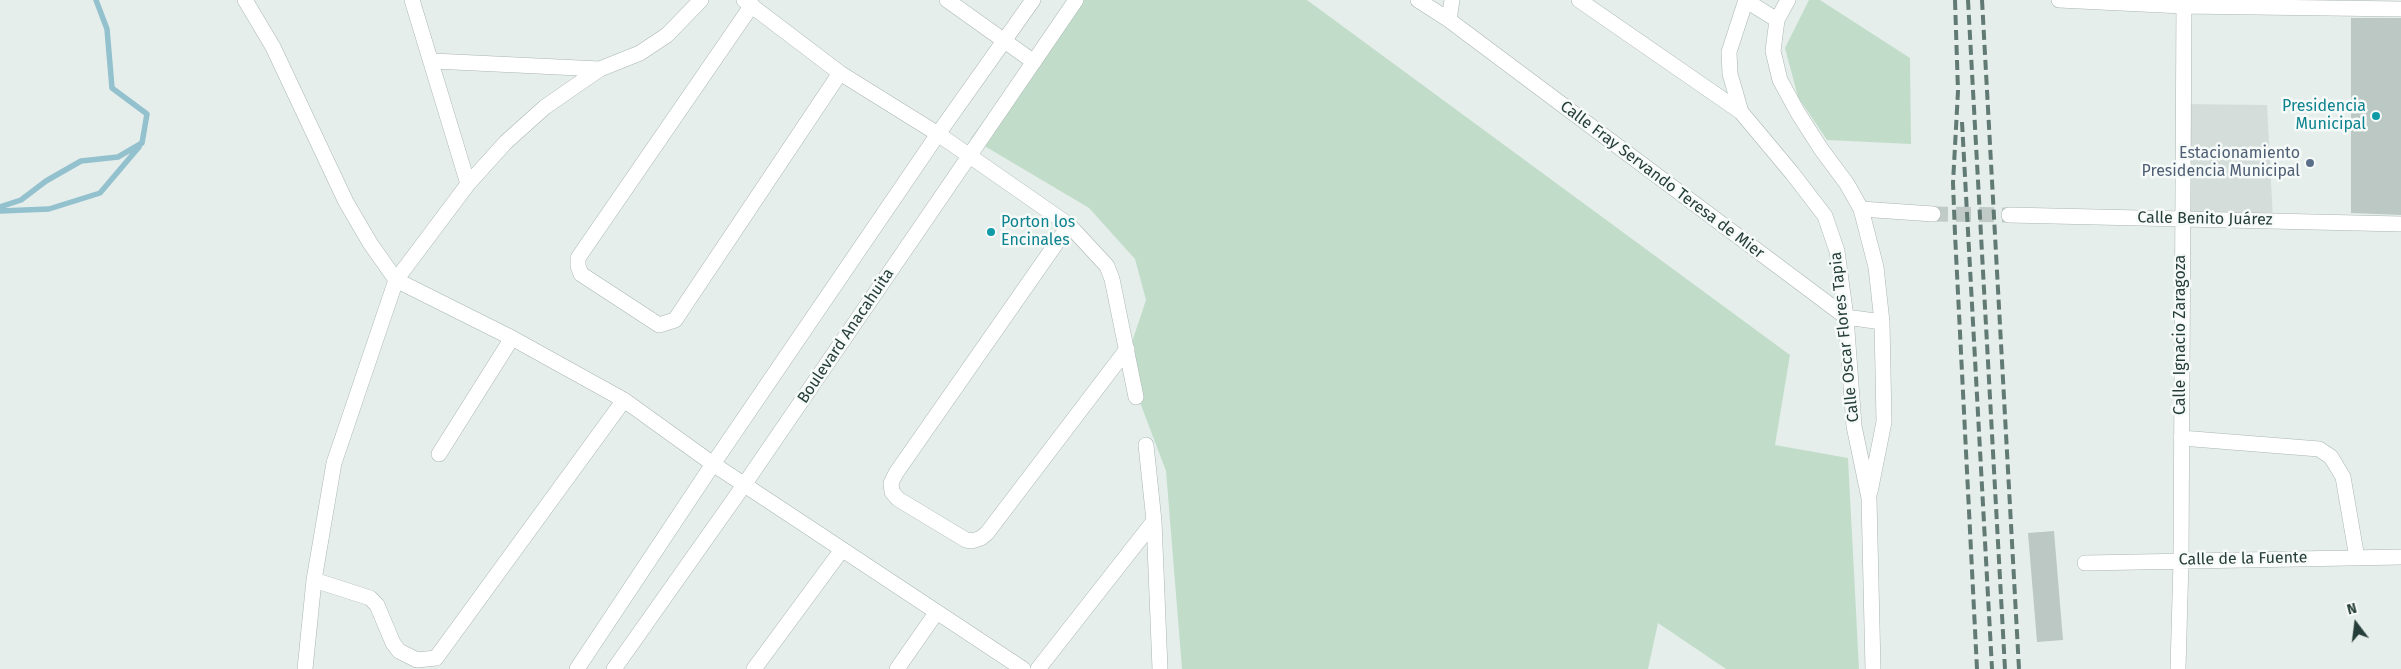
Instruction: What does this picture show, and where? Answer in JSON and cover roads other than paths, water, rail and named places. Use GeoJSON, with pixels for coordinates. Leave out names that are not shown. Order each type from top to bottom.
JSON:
{"type":"FeatureCollection","features":[{"type":"Feature","properties":{"kind":"street"},"geometry":{"type":"LineString","coordinates":[[244,0],[273,48],[346,202],[370,244],[396,280],[512,338],[624,400],[744,485],[936,613],[1024,669]]}},
{"type":"Feature","properties":{"kind":"street"},"geometry":{"type":"LineString","coordinates":[[412,0],[433,61],[468,184]]}},
{"type":"Feature","properties":{"kind":"street"},"geometry":{"type":"LineString","coordinates":[[305,669],[314,580],[334,463],[396,280],[468,184],[506,142],[539,113],[600,69],[640,53],[667,36],[701,0]]}},
{"type":"Feature","properties":{"kind":"street"},"geometry":{"type":"LineString","coordinates":[[947,0],[1034,62]]}},
{"type":"Feature","properties":{"kind":"street"},"geometry":{"type":"LineString","coordinates":[[577,669],[713,464],[938,134],[1033,0]]}},
{"type":"Feature","properties":{"kind":"street","name":"Boulevard Anacahuita"},"geometry":{"type":"LineString","coordinates":[[614,669],[744,485],[1076,0]]}},
{"type":"Feature","properties":{"kind":"street","name":"Calle Fray Servando Teresa de Mier"},"geometry":{"type":"LineString","coordinates":[[1418,0],[1449,20],[1846,317],[1882,322]]}},
{"type":"Feature","properties":{"kind":"street"},"geometry":{"type":"LineString","coordinates":[[1449,20],[1452,0]]}},
{"type":"Feature","properties":{"kind":"street"},"geometry":{"type":"LineString","coordinates":[[1579,0],[1741,112]]}},
{"type":"Feature","properties":{"kind":"street"},"geometry":{"type":"LineString","coordinates":[[1745,0],[1777,20]]}},
{"type":"Feature","properties":{"kind":"street","name":"Calle Oscar Flores Tapia"},"geometry":{"type":"LineString","coordinates":[[1745,0],[1728,52],[1730,74],[1741,112],[1825,216],[1837,251],[1846,317],[1854,426],[1869,498],[1873,669]]}},
{"type":"Feature","properties":{"kind":"street","name":"Calle Oscar Flores Tapia"},"geometry":{"type":"LineString","coordinates":[[1788,0],[1777,20],[1773,51],[1780,80],[1802,120],[1847,184],[1860,209],[1876,267],[1882,322],[1884,422],[1869,498]]}},
{"type":"Feature","properties":{"kind":"street"},"geometry":{"type":"LineString","coordinates":[[2059,0],[2401,9]]}},
{"type":"Feature","properties":{"kind":"street"},"geometry":{"type":"LineString","coordinates":[[840,73],[675,320],[659,325],[581,274],[578,258],[748,2],[840,73],[938,134],[1069,225],[1107,266],[1112,279],[1136,396]]}},
{"type":"Feature","properties":{"kind":"street","name":"Calle Ignacio Zaragoza"},"geometry":{"type":"LineString","coordinates":[[2178,669],[2183,3]]}},
{"type":"Feature","properties":{"kind":"street"},"geometry":{"type":"LineString","coordinates":[[433,61],[600,69]]}},
{"type":"Feature","properties":{"kind":"street"},"geometry":{"type":"LineString","coordinates":[[1860,209],[1933,214]]}},
{"type":"Feature","properties":{"kind":"street","name":"Calle Benito Juárez"},"geometry":{"type":"LineString","coordinates":[[2009,215],[2401,224]]}},
{"type":"Feature","properties":{"kind":"street"},"geometry":{"type":"LineString","coordinates":[[1069,225],[896,473],[891,483],[892,492],[898,499],[966,540],[972,542],[981,538],[988,532],[1126,349]]}},
{"type":"Feature","properties":{"kind":"street"},"geometry":{"type":"LineString","coordinates":[[439,454],[512,338]]}},
{"type":"Feature","properties":{"kind":"street"},"geometry":{"type":"LineString","coordinates":[[314,580],[370,598],[377,605],[393,643],[399,651],[417,660],[436,658],[624,400]]}},
{"type":"Feature","properties":{"kind":"street"},"geometry":{"type":"LineString","coordinates":[[2181,438],[2318,449],[2331,457],[2343,477],[2356,558]]}},
{"type":"Feature","properties":{"kind":"street"},"geometry":{"type":"LineString","coordinates":[[1146,446],[1154,521],[1160,669]]}},
{"type":"Feature","properties":{"kind":"street"},"geometry":{"type":"LineString","coordinates":[[1038,669],[1154,521]]}},
{"type":"Feature","properties":{"kind":"street"},"geometry":{"type":"LineString","coordinates":[[754,669],[841,550]]}},
{"type":"Feature","properties":{"kind":"street","name":"Calle de la Fuente"},"geometry":{"type":"LineString","coordinates":[[2085,563],[2401,557]]}},
{"type":"Feature","properties":{"kind":"street"},"geometry":{"type":"LineString","coordinates":[[897,669],[936,613]]}},
{"type":"Feature","properties":{"kind":"waterway"},"geometry":{"type":"LineString","coordinates":[[0,207],[21,200],[46,181],[81,161],[118,157],[142,143],[147,114],[112,88],[107,29],[96,0]]}},
{"type":"Feature","properties":{"kind":"waterway"},"geometry":{"type":"LineString","coordinates":[[0,211],[49,209],[100,193],[139,147]]}},
{"type":"Feature","properties":{"kind":"tunnel"},"geometry":{"type":"LineString","coordinates":[[1933,214],[2009,215]]}},
{"type":"Feature","properties":{"kind":"railway"},"geometry":{"type":"LineString","coordinates":[[1955,0],[1958,91],[1953,183],[1977,669]]}},
{"type":"Feature","properties":{"kind":"railway"},"geometry":{"type":"LineString","coordinates":[[1968,0],[2005,669]]}},
{"type":"Feature","properties":{"kind":"railway"},"geometry":{"type":"LineString","coordinates":[[1982,0],[2019,669]]}},
{"type":"Feature","properties":{"kind":"railway"},"geometry":{"type":"LineString","coordinates":[[1962,122],[1992,669]]}},
{"type":"Feature","properties":{"kind":"place","name":"Presidencia Municipal"},"geometry":{"type":"Point","coordinates":[2376,116]}},
{"type":"Feature","properties":{"kind":"place","name":"Estacionamiento Presidencia Municipal"},"geometry":{"type":"Point","coordinates":[2310,163]}},
{"type":"Feature","properties":{"kind":"place","name":"Porton los Encinales"},"geometry":{"type":"Point","coordinates":[991,232]}}]}
